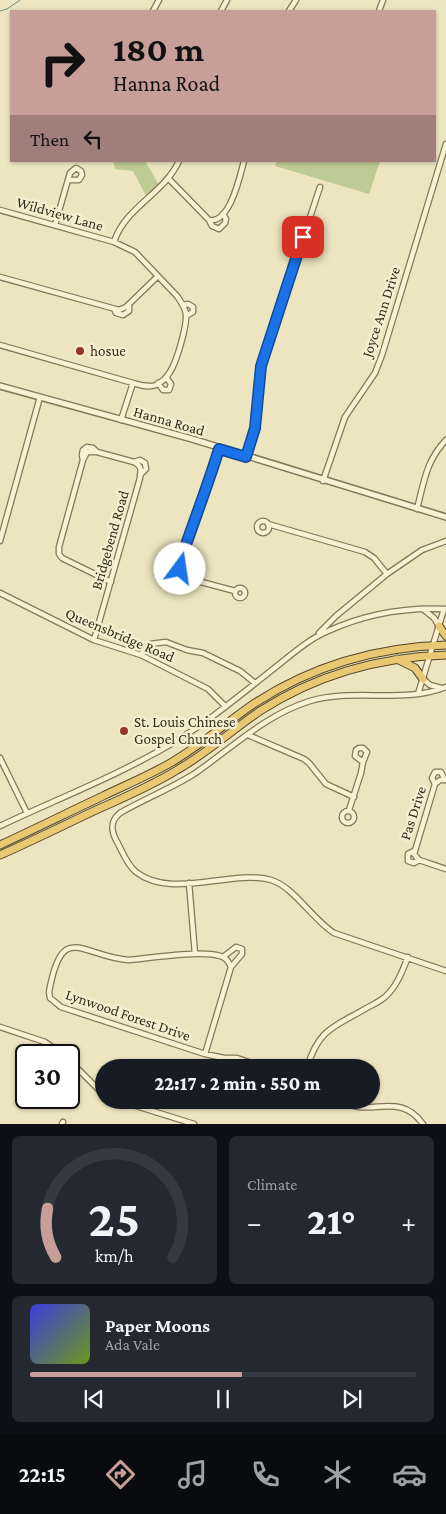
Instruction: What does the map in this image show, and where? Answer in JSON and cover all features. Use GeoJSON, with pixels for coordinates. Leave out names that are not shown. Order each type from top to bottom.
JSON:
{"type":"FeatureCollection","features":[{"type":"Feature","properties":{"kind":"highway"},"geometry":{"type":"LineString","coordinates":[[439,626],[446,636]]}},
{"type":"Feature","properties":{"kind":"highway"},"geometry":{"type":"LineString","coordinates":[[0,845],[158,770],[187,753],[256,703],[300,678],[332,665],[364,656],[397,649],[446,645]]}},
{"type":"Feature","properties":{"kind":"highway"},"geometry":{"type":"LineString","coordinates":[[0,856],[170,774],[192,761],[261,711],[290,694],[337,674],[363,666],[397,659],[446,655]]}},
{"type":"Feature","properties":{"kind":"highway"},"geometry":{"type":"LineString","coordinates":[[397,659],[415,668],[423,679]]}},
{"type":"Feature","properties":{"kind":"street","name":"Joyce Ann Drive"},"geometry":{"type":"LineString","coordinates":[[323,480],[345,417],[374,373],[382,355],[446,144]]}},
{"type":"Feature","properties":{"kind":"street"},"geometry":{"type":"LineString","coordinates":[[114,242],[121,226],[132,212],[168,178],[177,162]]}},
{"type":"Feature","properties":{"kind":"street"},"geometry":{"type":"LineString","coordinates":[[209,220],[218,220],[230,203],[244,162]]}},
{"type":"Feature","properties":{"kind":"street"},"geometry":{"type":"LineString","coordinates":[[168,178],[209,220],[212,226],[219,229],[225,223],[226,219],[223,214]]}},
{"type":"Feature","properties":{"kind":"street"},"geometry":{"type":"LineString","coordinates":[[55,226],[68,180]]}},
{"type":"Feature","properties":{"kind":"street"},"geometry":{"type":"LineString","coordinates":[[246,457],[255,428],[263,359],[320,188]]}},
{"type":"Feature","properties":{"kind":"street","name":"Wildview Lane"},"geometry":{"type":"LineString","coordinates":[[0,210],[114,242],[135,252],[177,296],[183,305]]}},
{"type":"Feature","properties":{"kind":"street"},"geometry":{"type":"LineString","coordinates":[[0,277],[114,309],[122,309],[158,276]]}},
{"type":"Feature","properties":{"kind":"street"},"geometry":{"type":"LineString","coordinates":[[0,345],[133,383],[150,386],[166,377],[172,367],[184,332],[186,316],[183,305],[188,304],[193,307],[193,312],[186,316]]}},
{"type":"Feature","properties":{"kind":"street"},"geometry":{"type":"LineString","coordinates":[[158,383],[163,390],[169,390],[171,384],[166,377]]}},
{"type":"Feature","properties":{"kind":"street"},"geometry":{"type":"LineString","coordinates":[[121,420],[133,383]]}},
{"type":"Feature","properties":{"kind":"street","name":"Hanna Road"},"geometry":{"type":"LineString","coordinates":[[0,386],[192,439],[219,449],[446,517]]}},
{"type":"Feature","properties":{"kind":"street"},"geometry":{"type":"LineString","coordinates":[[0,541],[40,398]]}},
{"type":"Feature","properties":{"kind":"street"},"geometry":{"type":"LineString","coordinates":[[417,509],[429,462],[446,440]]}},
{"type":"Feature","properties":{"kind":"street"},"geometry":{"type":"LineString","coordinates":[[97,452],[93,448],[87,447],[83,450],[84,460],[59,547],[59,554],[62,558],[111,582]]}},
{"type":"Feature","properties":{"kind":"street"},"geometry":{"type":"LineString","coordinates":[[219,449],[205,495],[196,514],[179,566],[182,574],[188,578],[235,591]]}},
{"type":"Feature","properties":{"kind":"street","name":"Bridgebend Road"},"geometry":{"type":"LineString","coordinates":[[84,460],[87,452],[97,452],[134,462],[141,468],[94,640]]}},
{"type":"Feature","properties":{"kind":"street"},"geometry":{"type":"LineString","coordinates":[[268,524],[365,552],[374,558],[387,574]]}},
{"type":"Feature","properties":{"kind":"street"},"geometry":{"type":"LineString","coordinates":[[315,638],[336,616],[387,574],[422,550],[446,541]]}},
{"type":"Feature","properties":{"kind":"street"},"geometry":{"type":"LineString","coordinates":[[179,566],[175,567],[172,571],[174,579],[181,581],[188,578]]}},
{"type":"Feature","properties":{"kind":"street","name":"Queensbridge Road"},"geometry":{"type":"LineString","coordinates":[[0,592],[94,640],[141,655],[208,689],[225,706]]}},
{"type":"Feature","properties":{"kind":"street"},"geometry":{"type":"LineString","coordinates":[[0,826],[144,759],[191,732],[305,644],[327,631],[357,620],[401,609],[445,609],[418,694]]}},
{"type":"Feature","properties":{"kind":"street"},"geometry":{"type":"LineString","coordinates":[[423,609],[430,613],[439,626]]}},
{"type":"Feature","properties":{"kind":"street"},"geometry":{"type":"LineString","coordinates":[[141,655],[150,644],[166,642],[187,650],[207,654],[240,671],[255,683]]}},
{"type":"Feature","properties":{"kind":"street"},"geometry":{"type":"LineString","coordinates":[[423,679],[430,686],[444,687]]}},
{"type":"Feature","properties":{"kind":"street"},"geometry":{"type":"LineString","coordinates":[[444,687],[418,694],[398,696],[349,694],[319,699],[288,710],[266,721],[182,781],[120,813],[113,820],[113,832],[127,861],[136,872],[153,880],[189,883],[252,878],[272,880],[284,887],[319,923],[334,933],[446,971]]}},
{"type":"Feature","properties":{"kind":"street"},"geometry":{"type":"LineString","coordinates":[[248,734],[304,759],[326,784],[354,797]]}},
{"type":"Feature","properties":{"kind":"street"},"geometry":{"type":"LineString","coordinates":[[0,758],[28,813]]}},
{"type":"Feature","properties":{"kind":"street"},"geometry":{"type":"LineString","coordinates":[[349,810],[363,762]]}},
{"type":"Feature","properties":{"kind":"street"},"geometry":{"type":"LineString","coordinates":[[435,784],[432,778],[435,772],[441,772],[444,780]]}},
{"type":"Feature","properties":{"kind":"street","name":"Pas Drive"},"geometry":{"type":"LineString","coordinates":[[415,853],[435,784],[444,780]]}},
{"type":"Feature","properties":{"kind":"street"},"geometry":{"type":"LineString","coordinates":[[419,860],[415,853],[408,854],[407,859],[411,863],[419,860],[446,869]]}},
{"type":"Feature","properties":{"kind":"street"},"geometry":{"type":"LineString","coordinates":[[189,883],[195,954]]}},
{"type":"Feature","properties":{"kind":"street","name":"Lynwood Forest Drive"},"geometry":{"type":"LineString","coordinates":[[204,1054],[231,967],[242,954],[242,949],[236,947],[223,957],[219,955],[195,954],[128,960],[79,947],[72,947],[60,955],[49,992],[50,998],[61,1007],[204,1054],[240,1059]]}},
{"type":"Feature","properties":{"kind":"street"},"geometry":{"type":"LineString","coordinates":[[223,957],[230,963],[231,967]]}},
{"type":"Feature","properties":{"kind":"street"},"geometry":{"type":"LineString","coordinates":[[310,1059],[313,1048],[328,1030],[386,996],[400,979],[408,957]]}},
{"type":"Feature","properties":{"kind":"street"},"geometry":{"type":"LineString","coordinates":[[0,1027],[48,1044]]}},
{"type":"Feature","properties":{"kind":"street"},"geometry":{"type":"LineString","coordinates":[[80,1071],[95,1086]]}},
{"type":"Feature","properties":{"kind":"street"},"geometry":{"type":"LineString","coordinates":[[380,1106],[392,1106],[407,1109],[415,1114],[423,1124]]}},
{"type":"Feature","properties":{"kind":"street"},"geometry":{"type":"LineString","coordinates":[[146,1109],[194,1124]]}},
{"type":"Feature","properties":{"kind":"green space"},"geometry":{"type":"Polygon","coordinates":[[[113,162],[146,162],[159,185],[146,196],[133,171],[115,169],[113,162]]]}},
{"type":"Feature","properties":{"kind":"green space"},"geometry":{"type":"Polygon","coordinates":[[[277,162],[380,162],[369,194],[275,166],[277,162]]]}},
{"type":"Feature","properties":{"kind":"waterway"},"geometry":{"type":"LineString","coordinates":[[0,11],[7,9],[20,0]]}},
{"type":"Feature","properties":{"kind":"place","name":"hosue"},"geometry":{"type":"Point","coordinates":[80,351]}},
{"type":"Feature","properties":{"kind":"place","name":"St. Louis Chinese Gospel Church"},"geometry":{"type":"Point","coordinates":[124,731]}},
{"type":"Feature","properties":{"kind":"route"},"geometry":{"type":"LineString","coordinates":[[180,569],[179,565],[196,514],[205,495],[219,449],[246,457],[255,428],[261,366],[303,237]]}}]}
